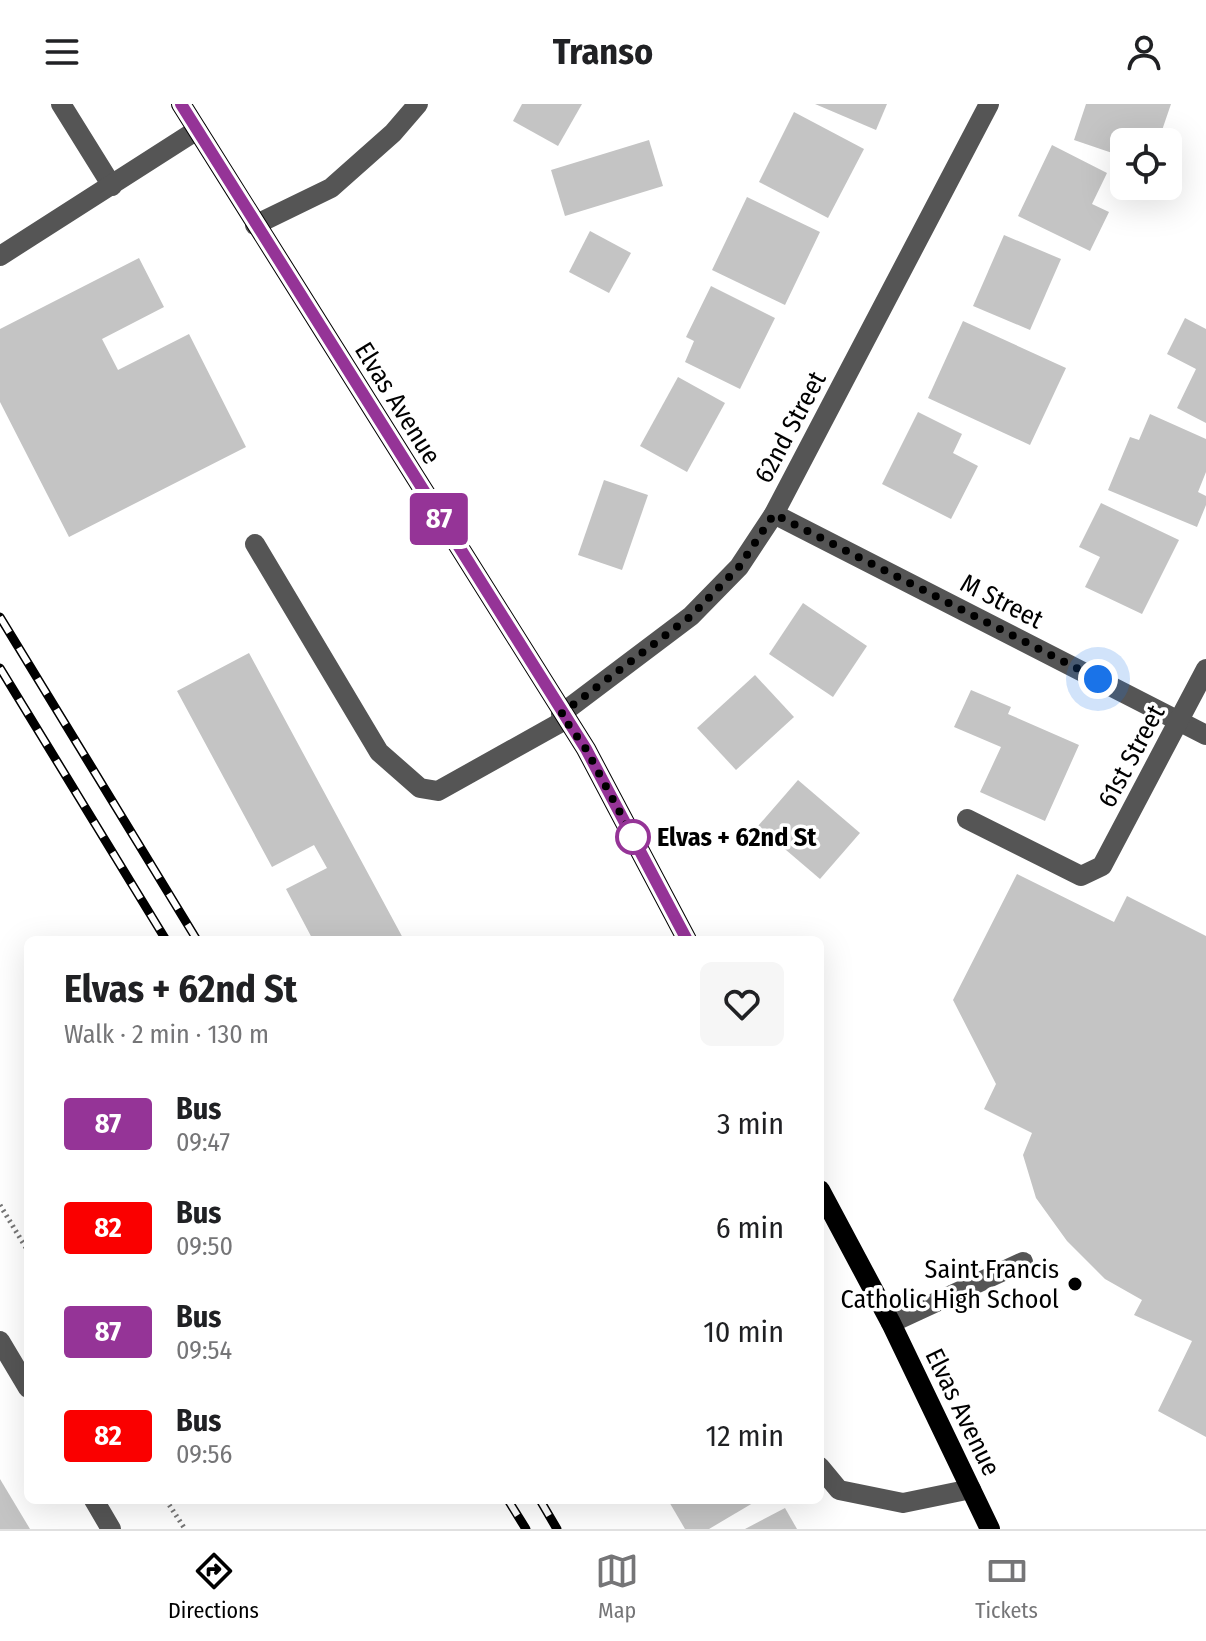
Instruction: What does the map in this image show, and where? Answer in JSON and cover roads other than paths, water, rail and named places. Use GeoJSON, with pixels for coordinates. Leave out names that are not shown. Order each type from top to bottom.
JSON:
{"type":"FeatureCollection","features":[{"type":"Feature","properties":{"kind":"main road","name":"Elvas Avenue"},"geometry":{"type":"LineString","coordinates":[[181,104],[563,717],[586,749],[685,936]]}},
{"type":"Feature","properties":{"kind":"main road","name":"Elvas Avenue"},"geometry":{"type":"LineString","coordinates":[[824,1197],[891,1323],[990,1529]]}},
{"type":"Feature","properties":{"kind":"street"},"geometry":{"type":"LineString","coordinates":[[61,104],[112,186]]}},
{"type":"Feature","properties":{"kind":"street"},"geometry":{"type":"LineString","coordinates":[[255,225],[331,188],[393,133],[418,104]]}},
{"type":"Feature","properties":{"kind":"street","name":"62nd Street"},"geometry":{"type":"LineString","coordinates":[[255,544],[379,752],[420,788],[438,791],[563,717],[691,616],[739,567],[774,514],[989,104]]}},
{"type":"Feature","properties":{"kind":"street"},"geometry":{"type":"LineString","coordinates":[[0,256],[197,130]]}},
{"type":"Feature","properties":{"kind":"street","name":"M Street"},"geometry":{"type":"LineString","coordinates":[[774,514],[1206,735]]}},
{"type":"Feature","properties":{"kind":"street","name":"61st Street"},"geometry":{"type":"LineString","coordinates":[[967,819],[1081,876],[1102,866],[1206,669]]}},
{"type":"Feature","properties":{"kind":"street"},"geometry":{"type":"LineString","coordinates":[[891,1323],[1023,1262]]}},
{"type":"Feature","properties":{"kind":"street"},"geometry":{"type":"LineString","coordinates":[[0,1341],[24,1381]]}},
{"type":"Feature","properties":{"kind":"street"},"geometry":{"type":"LineString","coordinates":[[824,1472],[839,1490],[903,1503],[971,1489]]}},
{"type":"Feature","properties":{"kind":"street"},"geometry":{"type":"LineString","coordinates":[[96,1504],[111,1529]]}},
{"type":"Feature","properties":{"kind":"railway"},"geometry":{"type":"LineString","coordinates":[[0,617],[195,936]]}},
{"type":"Feature","properties":{"kind":"railway"},"geometry":{"type":"LineString","coordinates":[[0,668],[164,936]]}},
{"type":"Feature","properties":{"kind":"railway"},"geometry":{"type":"LineString","coordinates":[[510,1504],[526,1529]]}},
{"type":"Feature","properties":{"kind":"railway"},"geometry":{"type":"LineString","coordinates":[[542,1504],[557,1529]]}},
{"type":"Feature","properties":{"kind":"place","name":"Elvas + 62nd St"},"geometry":{"type":"Point","coordinates":[633,837]}},
{"type":"Feature","properties":{"kind":"place","name":"Saint Francis Catholic High School"},"geometry":{"type":"Point","coordinates":[1075,1284]}}]}
